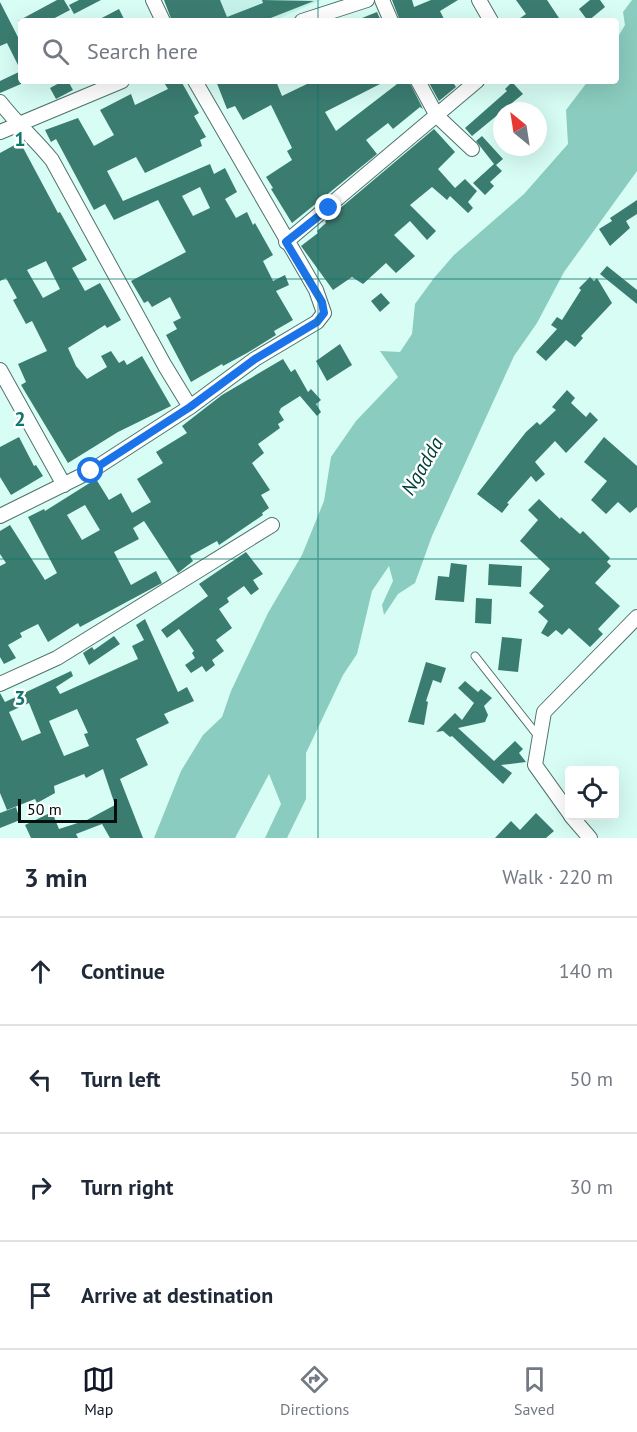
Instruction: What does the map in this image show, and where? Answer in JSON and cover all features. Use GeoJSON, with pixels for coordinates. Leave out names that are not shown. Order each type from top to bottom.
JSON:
{"type":"FeatureCollection","features":[{"type":"Feature","properties":{"kind":"street"},"geometry":{"type":"LineString","coordinates":[[153,0],[162,18]]}},
{"type":"Feature","properties":{"kind":"street"},"geometry":{"type":"LineString","coordinates":[[311,18],[367,0]]}},
{"type":"Feature","properties":{"kind":"street"},"geometry":{"type":"LineString","coordinates":[[382,0],[390,18]]}},
{"type":"Feature","properties":{"kind":"street"},"geometry":{"type":"LineString","coordinates":[[478,0],[489,18]]}},
{"type":"Feature","properties":{"kind":"street"},"geometry":{"type":"LineString","coordinates":[[0,132],[115,84]]}},
{"type":"Feature","properties":{"kind":"street"},"geometry":{"type":"LineString","coordinates":[[0,516],[91,471],[190,407],[255,359],[317,322],[324,313],[316,290],[286,242],[197,84]]}},
{"type":"Feature","properties":{"kind":"street"},"geometry":{"type":"LineString","coordinates":[[420,84],[437,116],[472,149]]}},
{"type":"Feature","properties":{"kind":"street"},"geometry":{"type":"LineString","coordinates":[[286,242],[474,84]]}},
{"type":"Feature","properties":{"kind":"street"},"geometry":{"type":"LineString","coordinates":[[0,102],[17,124],[32,135],[52,160],[165,366],[190,407]]}},
{"type":"Feature","properties":{"kind":"street"},"geometry":{"type":"LineString","coordinates":[[0,370],[64,485]]}},
{"type":"Feature","properties":{"kind":"street"},"geometry":{"type":"LineString","coordinates":[[0,684],[57,658],[272,525]]}},
{"type":"Feature","properties":{"kind":"street"},"geometry":{"type":"LineString","coordinates":[[565,808],[535,765],[544,712],[551,702],[637,617]]}},
{"type":"Feature","properties":{"kind":"street"},"geometry":{"type":"LineString","coordinates":[[574,820],[590,838]]}},
{"type":"Feature","properties":{"kind":"lane"},"geometry":{"type":"LineString","coordinates":[[475,656],[539,737]]}},
{"type":"Feature","properties":{"kind":"shaded area"},"geometry":{"type":"Polygon","coordinates":[[[193,0],[321,0],[280,18],[201,18],[193,0]]]}},
{"type":"Feature","properties":{"kind":"water","name":"Ngadda"},"geometry":{"type":"Polygon","coordinates":[[[632,0],[637,0],[637,171],[564,272],[537,323],[514,356],[432,536],[415,583],[398,594],[384,615],[382,605],[393,581],[389,566],[372,591],[357,654],[343,675],[306,753],[306,799],[287,838],[265,838],[281,804],[269,774],[235,838],[154,838],[181,771],[203,735],[222,717],[231,691],[268,613],[302,555],[324,501],[331,457],[356,421],[398,377],[380,351],[400,352],[412,334],[415,304],[434,278],[454,255],[524,194],[568,144],[566,110],[586,84],[619,84],[619,35],[625,25],[623,12],[632,0]]]}},
{"type":"Feature","properties":{"kind":"building"},"geometry":{"type":"Polygon","coordinates":[[[57,0],[64,0],[70,10],[55,18],[24,18],[57,0]]]}},
{"type":"Feature","properties":{"kind":"building"},"geometry":{"type":"Polygon","coordinates":[[[79,0],[101,0],[74,14],[69,5],[79,0]]]}},
{"type":"Feature","properties":{"kind":"building"},"geometry":{"type":"Polygon","coordinates":[[[164,0],[220,0],[227,17],[263,3],[262,0],[314,1],[271,18],[171,18],[164,0]]]}},
{"type":"Feature","properties":{"kind":"building"},"geometry":{"type":"Polygon","coordinates":[[[392,0],[412,0],[414,7],[431,0],[458,0],[440,11],[444,18],[399,18],[392,0]]]}},
{"type":"Feature","properties":{"kind":"building"},"geometry":{"type":"Polygon","coordinates":[[[516,0],[547,0],[559,18],[520,18],[526,14],[516,0]]]}},
{"type":"Feature","properties":{"kind":"building"},"geometry":{"type":"Polygon","coordinates":[[[590,0],[600,0],[605,7],[592,18],[586,18],[579,9],[590,0]]]}},
{"type":"Feature","properties":{"kind":"building"},"geometry":{"type":"Polygon","coordinates":[[[0,2],[18,37],[18,65],[7,43],[0,46],[0,2]]]}},
{"type":"Feature","properties":{"kind":"building"},"geometry":{"type":"Polygon","coordinates":[[[119,9],[124,18],[102,18],[119,9]]]}},
{"type":"Feature","properties":{"kind":"building"},"geometry":{"type":"Polygon","coordinates":[[[377,12],[380,18],[362,18],[377,12]]]}},
{"type":"Feature","properties":{"kind":"building"},"geometry":{"type":"Polygon","coordinates":[[[18,72],[18,84],[21,84],[0,93],[0,81],[18,72]]]}},
{"type":"Feature","properties":{"kind":"building"},"geometry":{"type":"Polygon","coordinates":[[[57,84],[70,84],[73,90],[56,99],[50,88],[57,84]]]}},
{"type":"Feature","properties":{"kind":"building"},"geometry":{"type":"Polygon","coordinates":[[[165,84],[183,84],[199,113],[194,116],[206,137],[200,140],[202,146],[145,173],[136,157],[107,171],[123,201],[210,164],[214,174],[225,168],[237,192],[225,199],[236,218],[247,212],[253,225],[255,223],[273,255],[263,261],[273,281],[285,275],[289,285],[276,291],[293,320],[274,331],[276,335],[247,353],[191,382],[166,335],[177,329],[173,322],[181,318],[170,297],[152,307],[148,301],[144,303],[131,281],[186,252],[158,200],[114,220],[105,204],[94,210],[56,139],[51,142],[45,130],[78,118],[94,146],[114,135],[100,110],[131,94],[135,105],[168,89],[165,84]],[[200,187],[182,196],[193,216],[210,208],[200,187]]]}},
{"type":"Feature","properties":{"kind":"building"},"geometry":{"type":"Polygon","coordinates":[[[217,84],[277,84],[282,96],[307,84],[380,84],[325,112],[336,131],[397,84],[410,84],[423,109],[420,107],[393,129],[388,123],[366,140],[377,154],[292,223],[266,177],[292,160],[287,151],[292,148],[271,105],[243,120],[235,106],[227,109],[217,84]]]}},
{"type":"Feature","properties":{"kind":"building"},"geometry":{"type":"Polygon","coordinates":[[[430,84],[454,84],[456,87],[439,101],[430,84]]]}},
{"type":"Feature","properties":{"kind":"building"},"geometry":{"type":"Polygon","coordinates":[[[510,84],[514,84],[523,94],[513,102],[495,102],[507,91],[505,89],[510,84]]]}},
{"type":"Feature","properties":{"kind":"building"},"geometry":{"type":"Polygon","coordinates":[[[493,103],[493,119],[472,136],[465,128],[493,103]]]}},
{"type":"Feature","properties":{"kind":"building"},"geometry":{"type":"Polygon","coordinates":[[[434,129],[455,152],[438,169],[455,188],[465,179],[477,191],[468,202],[473,208],[468,213],[450,196],[447,200],[432,187],[410,205],[436,231],[427,240],[410,221],[394,235],[415,256],[396,273],[386,263],[363,284],[352,277],[333,290],[301,246],[318,233],[317,231],[326,223],[325,221],[434,129]]]}},
{"type":"Feature","properties":{"kind":"building"},"geometry":{"type":"Polygon","coordinates":[[[482,136],[493,148],[493,156],[500,156],[503,159],[496,165],[502,171],[490,182],[494,186],[485,195],[473,183],[494,164],[476,141],[482,136]]]}},
{"type":"Feature","properties":{"kind":"building"},"geometry":{"type":"Polygon","coordinates":[[[20,142],[58,213],[60,212],[87,260],[72,268],[85,291],[100,283],[121,320],[107,328],[105,325],[68,348],[76,366],[87,379],[107,367],[101,356],[111,351],[119,363],[124,360],[127,365],[142,356],[171,406],[118,432],[68,463],[21,385],[26,382],[18,364],[47,351],[32,321],[26,324],[13,300],[17,298],[6,278],[0,281],[0,153],[20,142]],[[46,261],[27,270],[43,298],[60,289],[46,261]]]}},
{"type":"Feature","properties":{"kind":"building"},"geometry":{"type":"Polygon","coordinates":[[[637,200],[637,214],[626,221],[630,228],[610,246],[599,229],[612,221],[610,218],[637,200]]]}},
{"type":"Feature","properties":{"kind":"building"},"geometry":{"type":"Polygon","coordinates":[[[607,266],[637,290],[637,304],[600,274],[607,266]]]}},
{"type":"Feature","properties":{"kind":"building"},"geometry":{"type":"Polygon","coordinates":[[[590,277],[594,281],[597,278],[612,303],[581,336],[583,338],[575,347],[566,340],[546,361],[536,352],[557,329],[551,325],[557,317],[562,320],[581,290],[579,288],[590,277]]]}},
{"type":"Feature","properties":{"kind":"building"},"geometry":{"type":"Polygon","coordinates":[[[381,293],[390,303],[380,312],[371,301],[381,293]]]}},
{"type":"Feature","properties":{"kind":"building"},"geometry":{"type":"Polygon","coordinates":[[[340,344],[352,365],[327,381],[316,361],[340,344]]]}},
{"type":"Feature","properties":{"kind":"building"},"geometry":{"type":"Polygon","coordinates":[[[283,359],[291,372],[295,369],[308,392],[311,389],[321,400],[316,404],[321,412],[317,416],[300,396],[281,408],[279,412],[284,420],[278,424],[280,428],[258,444],[264,453],[252,463],[270,490],[261,495],[269,508],[262,513],[263,515],[219,545],[217,541],[190,556],[193,561],[178,573],[144,521],[133,528],[139,539],[114,552],[131,585],[156,571],[162,583],[80,627],[78,623],[48,642],[38,624],[20,633],[22,637],[8,645],[16,658],[4,664],[0,657],[0,566],[6,563],[0,554],[0,531],[10,525],[45,580],[57,573],[28,517],[44,509],[45,511],[96,479],[109,500],[121,493],[132,513],[151,502],[137,479],[163,463],[156,452],[187,433],[182,426],[222,395],[283,359]],[[85,505],[67,515],[82,540],[100,530],[85,505]]]}},
{"type":"Feature","properties":{"kind":"building"},"geometry":{"type":"Polygon","coordinates":[[[567,390],[575,398],[571,403],[586,417],[590,412],[598,420],[566,453],[555,441],[535,462],[545,474],[536,482],[531,476],[507,503],[509,504],[502,513],[477,494],[526,432],[537,422],[540,425],[556,410],[552,407],[567,390]]]}},
{"type":"Feature","properties":{"kind":"building"},"geometry":{"type":"Polygon","coordinates":[[[19,437],[34,466],[36,465],[43,476],[11,495],[0,477],[0,447],[19,437]]]}},
{"type":"Feature","properties":{"kind":"building"},"geometry":{"type":"Polygon","coordinates":[[[604,437],[637,466],[637,507],[630,513],[618,502],[606,514],[591,500],[607,481],[584,462],[604,437]]]}},
{"type":"Feature","properties":{"kind":"building"},"geometry":{"type":"Polygon","coordinates":[[[539,499],[580,534],[583,531],[610,558],[607,562],[611,566],[595,583],[620,606],[598,629],[603,634],[590,647],[569,628],[562,635],[556,630],[548,637],[541,633],[548,621],[538,612],[544,606],[529,593],[550,569],[520,541],[538,520],[528,510],[539,499]]]}},
{"type":"Feature","properties":{"kind":"building"},"geometry":{"type":"Polygon","coordinates":[[[246,552],[263,574],[253,580],[259,589],[251,595],[244,586],[227,598],[229,602],[219,609],[232,628],[216,640],[224,651],[212,660],[215,665],[206,672],[202,666],[191,673],[185,665],[195,658],[192,653],[194,651],[179,629],[167,638],[161,630],[208,596],[199,584],[246,552]]]}},
{"type":"Feature","properties":{"kind":"building"},"geometry":{"type":"Polygon","coordinates":[[[451,563],[467,565],[464,602],[435,600],[438,576],[449,577],[451,563]]]}},
{"type":"Feature","properties":{"kind":"building"},"geometry":{"type":"Polygon","coordinates":[[[489,564],[522,566],[521,587],[488,585],[489,564]]]}},
{"type":"Feature","properties":{"kind":"building"},"geometry":{"type":"Polygon","coordinates":[[[476,598],[492,599],[491,624],[475,623],[476,598]]]}},
{"type":"Feature","properties":{"kind":"building"},"geometry":{"type":"Polygon","coordinates":[[[145,619],[178,692],[187,687],[194,701],[164,714],[169,723],[136,739],[148,765],[120,779],[143,838],[110,838],[102,824],[76,834],[78,838],[31,838],[25,825],[52,812],[59,829],[87,820],[115,805],[103,769],[86,778],[84,774],[54,786],[55,793],[37,803],[35,799],[7,810],[0,793],[0,693],[5,702],[71,671],[73,676],[56,687],[60,694],[138,659],[132,646],[144,640],[136,625],[145,619]],[[29,703],[9,712],[22,741],[41,733],[29,703]],[[77,709],[49,721],[64,756],[89,746],[84,734],[88,733],[77,709]]]}},
{"type":"Feature","properties":{"kind":"building"},"geometry":{"type":"Polygon","coordinates":[[[114,636],[120,644],[89,665],[83,653],[92,647],[94,650],[114,636]]]}},
{"type":"Feature","properties":{"kind":"building"},"geometry":{"type":"Polygon","coordinates":[[[502,637],[522,639],[518,672],[498,670],[502,637]]]}},
{"type":"Feature","properties":{"kind":"building"},"geometry":{"type":"Polygon","coordinates":[[[426,662],[446,668],[441,683],[433,680],[426,701],[428,702],[424,725],[408,722],[426,662]]]}},
{"type":"Feature","properties":{"kind":"building"},"geometry":{"type":"Polygon","coordinates":[[[465,681],[478,692],[481,689],[492,698],[484,706],[488,715],[485,722],[458,728],[494,761],[515,741],[523,749],[519,753],[526,762],[501,765],[512,773],[503,784],[452,736],[450,737],[443,731],[436,732],[455,713],[462,720],[474,703],[458,688],[465,681]]]}},
{"type":"Feature","properties":{"kind":"building"},"geometry":{"type":"Polygon","coordinates":[[[16,807],[20,820],[0,828],[0,813],[16,807]]]}},
{"type":"Feature","properties":{"kind":"building"},"geometry":{"type":"Polygon","coordinates":[[[536,813],[554,831],[546,838],[495,838],[511,821],[520,830],[536,813]]]}},
{"type":"Feature","properties":{"kind":"route"},"geometry":{"type":"LineString","coordinates":[[91,471],[190,407],[255,359],[317,322],[324,313],[322,302],[286,242],[329,208]]}}]}
